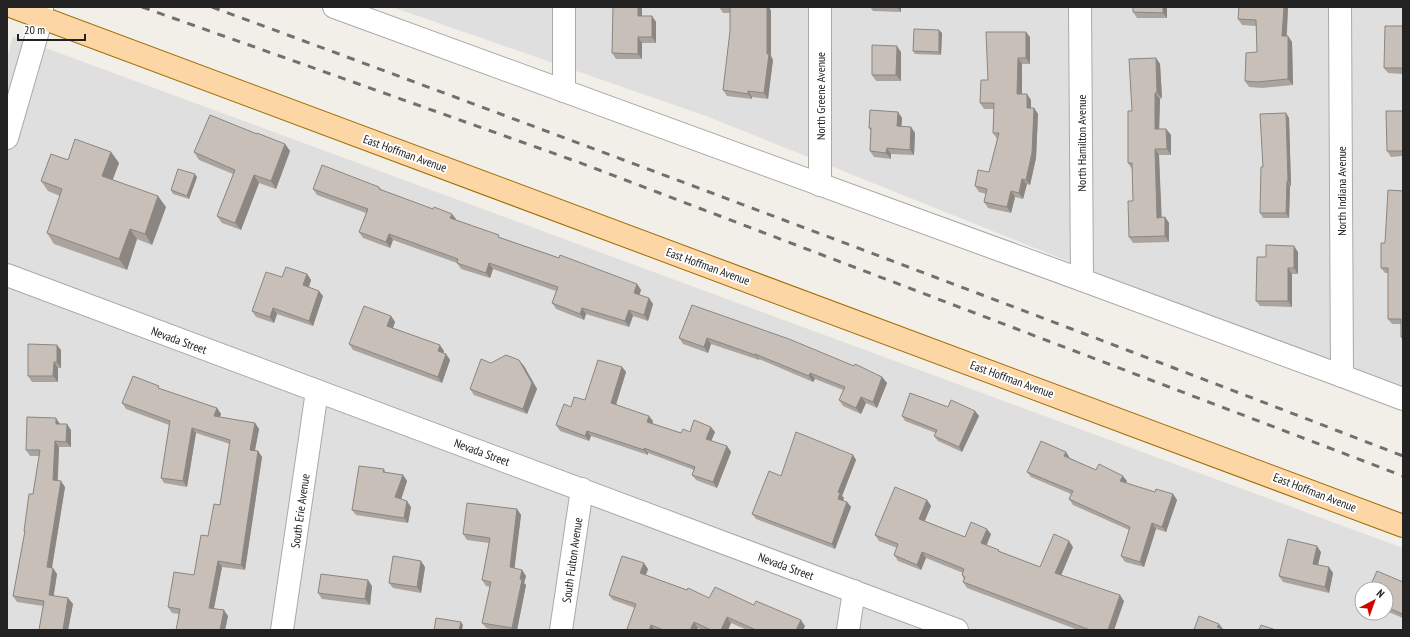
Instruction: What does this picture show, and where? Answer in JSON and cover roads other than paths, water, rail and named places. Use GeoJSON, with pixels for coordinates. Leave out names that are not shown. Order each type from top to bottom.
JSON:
{"type":"FeatureCollection","features":[{"type":"Feature","properties":{"kind":"main road","name":"East Hoffman Avenue"},"geometry":{"type":"LineString","coordinates":[[13,7],[42,12],[1403,526]]}},
{"type":"Feature","properties":{"kind":"street"},"geometry":{"type":"LineString","coordinates":[[334,7],[1082,280],[1403,399]]}},
{"type":"Feature","properties":{"kind":"street"},"geometry":{"type":"LineString","coordinates":[[564,7],[564,91]]}},
{"type":"Feature","properties":{"kind":"street","name":"North Greene Avenue"},"geometry":{"type":"LineString","coordinates":[[820,7],[820,185]]}},
{"type":"Feature","properties":{"kind":"street","name":"North Hamilton Avenue"},"geometry":{"type":"LineString","coordinates":[[1080,7],[1082,280]]}},
{"type":"Feature","properties":{"kind":"street","name":"North Indiana Avenue"},"geometry":{"type":"LineString","coordinates":[[1340,7],[1342,376]]}},
{"type":"Feature","properties":{"kind":"street"},"geometry":{"type":"LineString","coordinates":[[7,138],[42,12]]}},
{"type":"Feature","properties":{"kind":"street","name":"Nevada Street"},"geometry":{"type":"LineString","coordinates":[[7,275],[957,630]]}},
{"type":"Feature","properties":{"kind":"street","name":"South Erie Avenue"},"geometry":{"type":"LineString","coordinates":[[282,630],[317,391]]}},
{"type":"Feature","properties":{"kind":"street","name":"South Fulton Avenue"},"geometry":{"type":"LineString","coordinates":[[561,630],[582,489]]}},
{"type":"Feature","properties":{"kind":"street"},"geometry":{"type":"LineString","coordinates":[[848,630],[854,591]]}},
{"type":"Feature","properties":{"kind":"railway"},"geometry":{"type":"LineString","coordinates":[[142,7],[578,162],[1403,476]]}},
{"type":"Feature","properties":{"kind":"railway"},"geometry":{"type":"LineString","coordinates":[[212,7],[808,229],[1403,456]]}}]}
